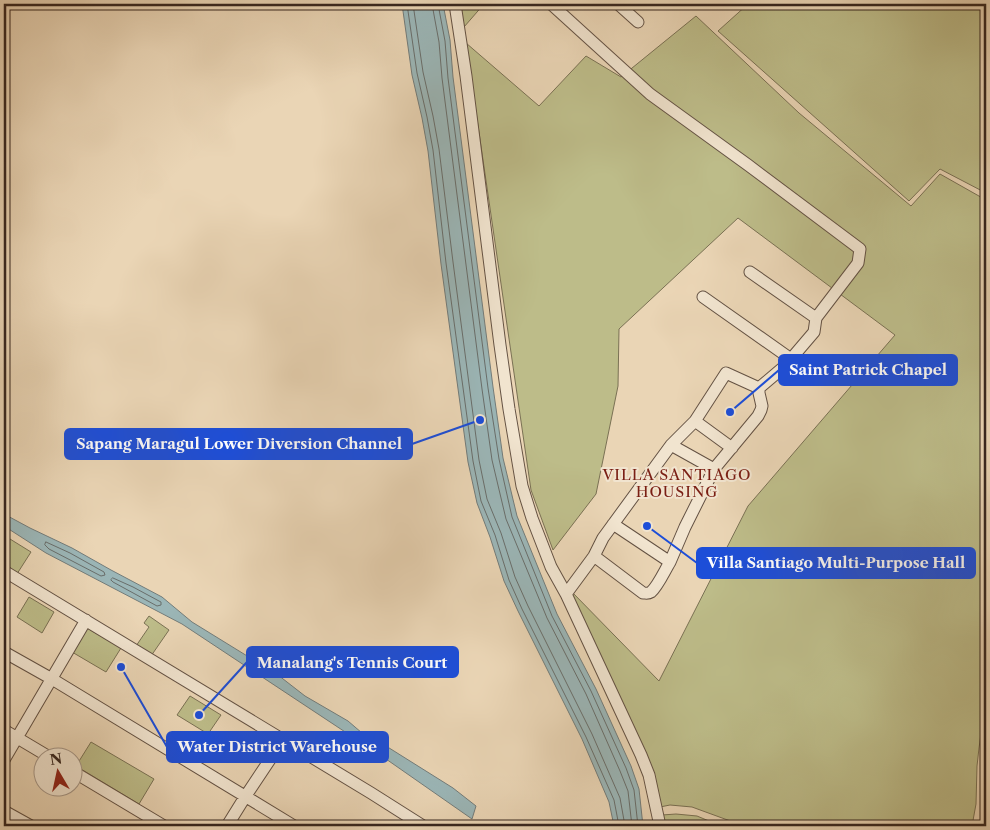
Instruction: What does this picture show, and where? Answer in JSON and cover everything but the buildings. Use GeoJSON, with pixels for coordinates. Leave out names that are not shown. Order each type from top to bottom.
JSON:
{"type":"FeatureCollection","features":[{"type":"Feature","properties":{"kind":"street"},"geometry":{"type":"LineString","coordinates":[[455,4],[500,345],[522,486],[551,567],[566,594],[641,755],[649,775],[660,826]]}},
{"type":"Feature","properties":{"kind":"street"},"geometry":{"type":"LineString","coordinates":[[551,4],[650,94],[860,249],[858,263],[816,318],[814,332],[785,366],[759,388]]}},
{"type":"Feature","properties":{"kind":"street"},"geometry":{"type":"LineString","coordinates":[[618,4],[638,22]]}},
{"type":"Feature","properties":{"kind":"street"},"geometry":{"type":"LineString","coordinates":[[750,272],[816,318]]}},
{"type":"Feature","properties":{"kind":"street"},"geometry":{"type":"LineString","coordinates":[[703,298],[791,359]]}},
{"type":"Feature","properties":{"kind":"street"},"geometry":{"type":"LineString","coordinates":[[566,594],[594,556],[603,538],[671,445],[695,421],[726,373],[759,388]]}},
{"type":"Feature","properties":{"kind":"street"},"geometry":{"type":"LineString","coordinates":[[594,556],[643,593],[648,594],[652,591],[670,562],[714,469],[758,416],[761,410],[759,388]]}},
{"type":"Feature","properties":{"kind":"street"},"geometry":{"type":"LineString","coordinates":[[695,421],[732,448]]}},
{"type":"Feature","properties":{"kind":"street"},"geometry":{"type":"LineString","coordinates":[[671,445],[714,469]]}},
{"type":"Feature","properties":{"kind":"street"},"geometry":{"type":"LineString","coordinates":[[613,524],[670,562]]}},
{"type":"Feature","properties":{"kind":"street"},"geometry":{"type":"LineString","coordinates":[[4,571],[423,826]]}},
{"type":"Feature","properties":{"kind":"street"},"geometry":{"type":"LineString","coordinates":[[4,760],[86,620]]}},
{"type":"Feature","properties":{"kind":"street"},"geometry":{"type":"LineString","coordinates":[[4,652],[52,679],[294,826]]}},
{"type":"Feature","properties":{"kind":"street"},"geometry":{"type":"LineString","coordinates":[[4,730],[34,748]]}},
{"type":"Feature","properties":{"kind":"street"},"geometry":{"type":"LineString","coordinates":[[227,826],[283,740]]}},
{"type":"Feature","properties":{"kind":"street"},"geometry":{"type":"LineString","coordinates":[[82,777],[164,826]]}},
{"type":"Feature","properties":{"kind":"street"},"geometry":{"type":"LineString","coordinates":[[4,810],[31,826]]}},
{"type":"Feature","properties":{"kind":"shaded area"},"geometry":{"type":"Polygon","coordinates":[[[459,4],[484,4],[464,27],[459,4]]]}},
{"type":"Feature","properties":{"kind":"shaded area"},"geometry":{"type":"Polygon","coordinates":[[[748,4],[986,4],[986,193],[940,169],[909,201],[718,31],[748,4]]]}},
{"type":"Feature","properties":{"kind":"shaded area"},"geometry":{"type":"Polygon","coordinates":[[[696,16],[799,113],[911,206],[940,174],[986,200],[986,714],[983,719],[979,748],[976,804],[972,826],[744,826],[692,807],[670,805],[660,807],[569,600],[572,592],[659,681],[748,506],[895,335],[738,218],[619,329],[618,386],[596,494],[553,550],[531,490],[466,43],[539,106],[586,56],[621,77],[696,16]]]}},
{"type":"Feature","properties":{"kind":"shaded area"},"geometry":{"type":"Polygon","coordinates":[[[10,539],[31,552],[15,577],[4,569],[4,549],[10,539]]]}},
{"type":"Feature","properties":{"kind":"shaded area"},"geometry":{"type":"Polygon","coordinates":[[[29,597],[54,612],[42,633],[17,617],[29,597]]]}},
{"type":"Feature","properties":{"kind":"shaded area"},"geometry":{"type":"Polygon","coordinates":[[[149,616],[169,630],[151,656],[136,646],[149,627],[144,623],[149,616]]]}},
{"type":"Feature","properties":{"kind":"shaded area"},"geometry":{"type":"Polygon","coordinates":[[[87,628],[121,648],[106,672],[72,652],[87,628]]]}},
{"type":"Feature","properties":{"kind":"shaded area"},"geometry":{"type":"Polygon","coordinates":[[[190,696],[221,715],[208,734],[177,715],[190,696]]]}},
{"type":"Feature","properties":{"kind":"shaded area"},"geometry":{"type":"Polygon","coordinates":[[[91,742],[154,779],[139,804],[82,770],[82,756],[91,742]]]}},
{"type":"Feature","properties":{"kind":"shaded area"},"geometry":{"type":"Polygon","coordinates":[[[662,815],[697,816],[721,826],[664,826],[662,815]]]}},
{"type":"Feature","properties":{"kind":"water"},"geometry":{"type":"Polygon","coordinates":[[[402,4],[443,4],[450,40],[453,77],[503,458],[517,516],[557,614],[596,689],[631,766],[639,789],[643,826],[614,826],[609,802],[582,739],[504,581],[477,503],[468,462],[441,264],[428,151],[412,75],[402,4]]]}},
{"type":"Feature","properties":{"kind":"water"},"geometry":{"type":"Polygon","coordinates":[[[4,514],[72,548],[162,597],[192,622],[278,675],[305,696],[348,721],[362,733],[453,788],[476,806],[472,819],[386,759],[182,624],[46,553],[4,526],[4,514]]]}},
{"type":"Feature","properties":{"kind":"place","name":"Saint Patrick Chapel"},"geometry":{"type":"Point","coordinates":[730,412]}},
{"type":"Feature","properties":{"kind":"place","name":"Sapang Maragul Lower Diversion Channel"},"geometry":{"type":"Point","coordinates":[480,420]}},
{"type":"Feature","properties":{"kind":"place","name":"Villa Santiago Multi-Purpose Hall"},"geometry":{"type":"Point","coordinates":[647,526]}},
{"type":"Feature","properties":{"kind":"place","name":"Water District Warehouse"},"geometry":{"type":"Point","coordinates":[121,667]}},
{"type":"Feature","properties":{"kind":"place","name":"Manalang's Tennis Court"},"geometry":{"type":"Point","coordinates":[199,715]}},
{"type":"Feature","properties":{"kind":"district","name":"VILLA SANTIAGO HOUSING"},"geometry":{"type":"Point","coordinates":[677,482]}}]}
